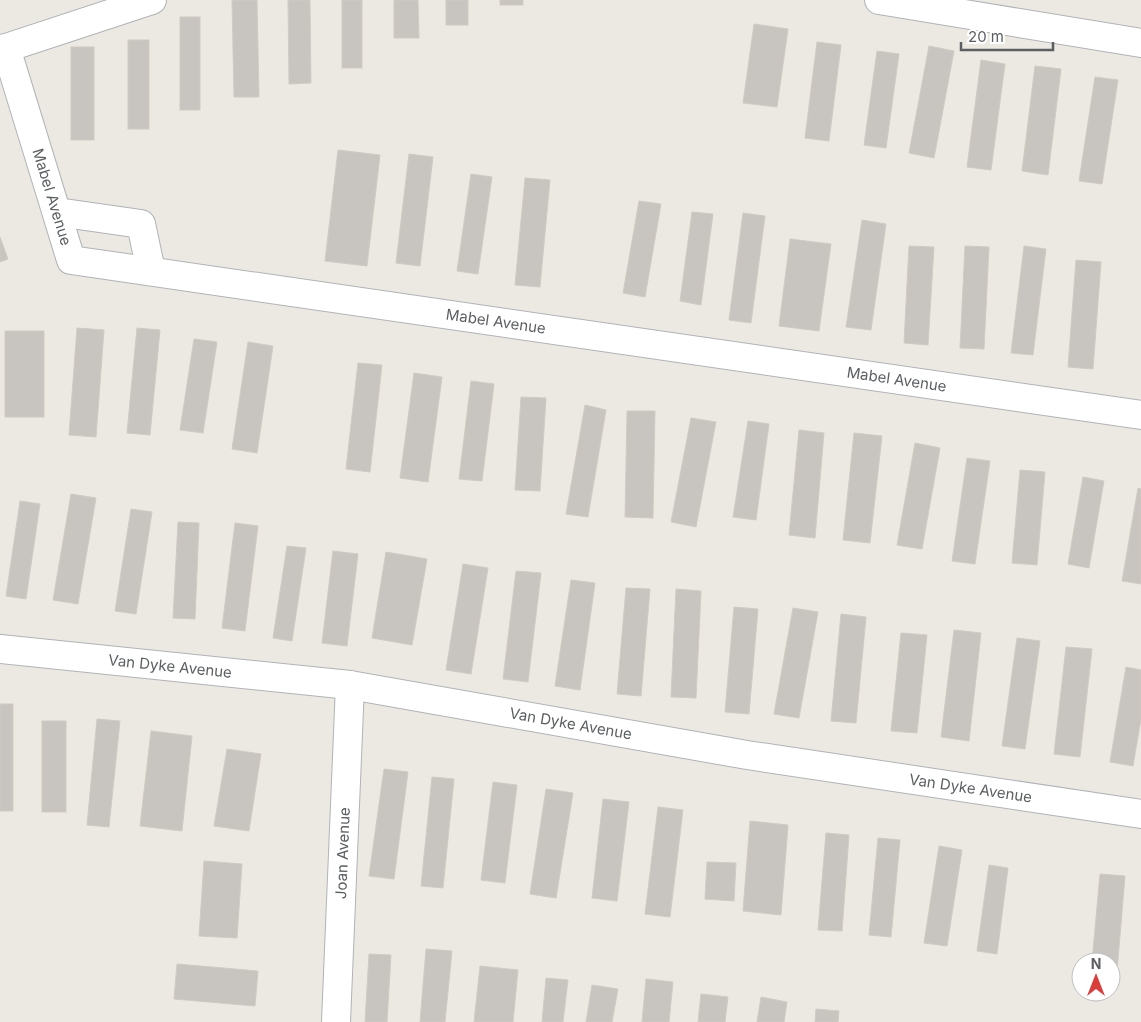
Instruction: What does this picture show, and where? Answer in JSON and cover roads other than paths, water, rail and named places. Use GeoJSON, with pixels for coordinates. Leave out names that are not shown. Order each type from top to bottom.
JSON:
{"type":"FeatureCollection","features":[{"type":"Feature","properties":{"kind":"street"},"geometry":{"type":"LineString","coordinates":[[3,49],[152,0]]}},
{"type":"Feature","properties":{"kind":"street"},"geometry":{"type":"LineString","coordinates":[[879,0],[1141,43]]}},
{"type":"Feature","properties":{"kind":"street","name":"Mabel Avenue"},"geometry":{"type":"LineString","coordinates":[[3,49],[71,260],[1141,415]]}},
{"type":"Feature","properties":{"kind":"street"},"geometry":{"type":"LineString","coordinates":[[57,212],[141,224],[150,271]]}},
{"type":"Feature","properties":{"kind":"street","name":"Van Dyke Avenue"},"geometry":{"type":"LineString","coordinates":[[0,649],[350,684],[747,755],[1141,814]]}},
{"type":"Feature","properties":{"kind":"street","name":"Joan Avenue"},"geometry":{"type":"LineString","coordinates":[[336,1022],[350,684]]}}]}
